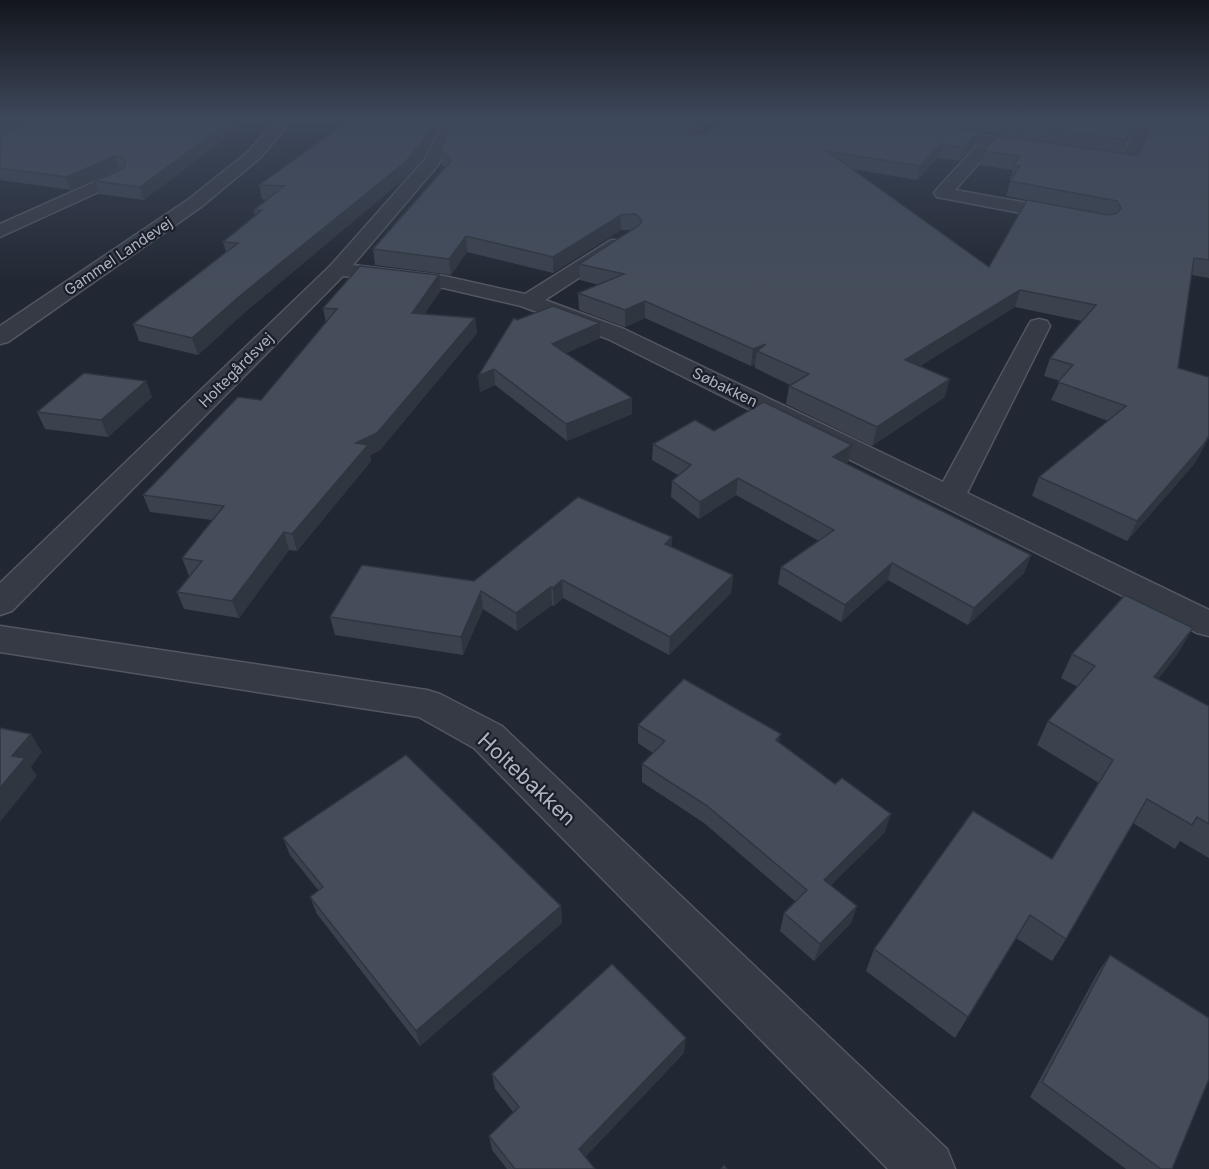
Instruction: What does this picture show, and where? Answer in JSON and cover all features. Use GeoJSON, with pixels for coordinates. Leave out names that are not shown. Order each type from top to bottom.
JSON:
{"type":"FeatureCollection","features":[{"type":"Feature","properties":{"kind":"street","name":"Gammel Landevej"},"geometry":{"type":"LineString","coordinates":[[0,337],[195,203],[230,175]]}},
{"type":"Feature","properties":{"kind":"street","name":"Holtegårdsvej"},"geometry":{"type":"LineString","coordinates":[[0,603],[338,269],[420,175]]}},
{"type":"Feature","properties":{"kind":"street"},"geometry":{"type":"LineString","coordinates":[[960,175],[943,193],[1081,218]]}},
{"type":"Feature","properties":{"kind":"street"},"geometry":{"type":"LineString","coordinates":[[0,231],[119,176]]}},
{"type":"Feature","properties":{"kind":"street"},"geometry":{"type":"LineString","coordinates":[[528,301],[629,236]]}},
{"type":"Feature","properties":{"kind":"street","name":"Søbakken"},"geometry":{"type":"LineString","coordinates":[[338,269],[444,282],[528,301],[616,334],[1209,624]]}},
{"type":"Feature","properties":{"kind":"street"},"geometry":{"type":"LineString","coordinates":[[950,497],[1039,326]]}},
{"type":"Feature","properties":{"kind":"street","name":"Holtebakken"},"geometry":{"type":"LineString","coordinates":[[0,639],[427,704],[488,737],[927,1169]]}},
{"type":"Feature","properties":{"kind":"building"},"geometry":{"type":"Polygon","coordinates":[[[48,175],[72,175],[66,177],[48,175]]]}},
{"type":"Feature","properties":{"kind":"building"},"geometry":{"type":"Polygon","coordinates":[[[110,175],[157,175],[140,187],[95,181],[110,175]]]}},
{"type":"Feature","properties":{"kind":"building"},"geometry":{"type":"Polygon","coordinates":[[[274,175],[390,175],[241,295],[192,338],[133,324],[238,243],[223,242],[262,210],[254,210],[284,186],[259,185],[274,175]]]}},
{"type":"Feature","properties":{"kind":"building"},"geometry":{"type":"Polygon","coordinates":[[[439,175],[860,175],[989,267],[1027,200],[1109,215],[1117,213],[1121,208],[1117,201],[1010,181],[1014,175],[1209,175],[1209,260],[1194,258],[1178,368],[1209,377],[1209,436],[1137,521],[1039,477],[1126,406],[1058,382],[1073,365],[1050,358],[1096,305],[1020,290],[905,360],[950,379],[877,427],[789,386],[809,374],[757,351],[766,344],[753,349],[645,301],[625,310],[578,293],[624,274],[579,264],[638,226],[642,221],[636,214],[621,215],[553,257],[466,236],[449,259],[373,249],[439,175]]]}},
{"type":"Feature","properties":{"kind":"building"},"geometry":{"type":"Polygon","coordinates":[[[360,266],[439,275],[412,313],[475,318],[377,433],[356,443],[368,445],[292,534],[284,532],[232,601],[177,592],[202,561],[182,558],[224,506],[143,495],[238,397],[261,400],[337,309],[323,308],[360,266]]]}},
{"type":"Feature","properties":{"kind":"building"},"geometry":{"type":"Polygon","coordinates":[[[553,306],[600,323],[552,344],[632,398],[566,424],[494,369],[478,376],[514,318],[517,320],[553,306]]]}},
{"type":"Feature","properties":{"kind":"building"},"geometry":{"type":"Polygon","coordinates":[[[84,373],[146,381],[101,420],[37,412],[84,373]]]}},
{"type":"Feature","properties":{"kind":"building"},"geometry":{"type":"Polygon","coordinates":[[[764,402],[852,445],[833,457],[1031,555],[974,608],[892,563],[845,605],[781,567],[834,530],[738,478],[700,502],[672,481],[691,465],[653,444],[695,420],[714,431],[764,402]]]}},
{"type":"Feature","properties":{"kind":"building"},"geometry":{"type":"Polygon","coordinates":[[[578,497],[672,537],[665,544],[733,575],[670,637],[562,580],[516,613],[481,591],[461,637],[330,617],[362,565],[474,581],[578,497]]]}},
{"type":"Feature","properties":{"kind":"building"},"geometry":{"type":"Polygon","coordinates":[[[1125,595],[1193,628],[1154,677],[1209,706],[1209,824],[1197,817],[1192,825],[1147,799],[1066,939],[1030,915],[968,1017],[874,949],[973,811],[1052,859],[1113,760],[1048,721],[1095,666],[1072,654],[1125,595]]]}},
{"type":"Feature","properties":{"kind":"building"},"geometry":{"type":"Polygon","coordinates":[[[684,679],[781,734],[776,740],[835,784],[842,778],[891,814],[824,880],[857,906],[820,944],[784,913],[807,890],[706,805],[642,764],[665,741],[638,725],[684,679]]]}},
{"type":"Feature","properties":{"kind":"building"},"geometry":{"type":"Polygon","coordinates":[[[0,728],[31,734],[12,756],[25,758],[0,788],[0,728]]]}},
{"type":"Feature","properties":{"kind":"building"},"geometry":{"type":"Polygon","coordinates":[[[406,755],[561,906],[416,1031],[310,897],[323,887],[283,838],[406,755]]]}},
{"type":"Feature","properties":{"kind":"building"},"geometry":{"type":"Polygon","coordinates":[[[1110,955],[1209,1018],[1209,1079],[1172,1169],[1161,1169],[1042,1082],[1110,955]]]}},
{"type":"Feature","properties":{"kind":"building"},"geometry":{"type":"Polygon","coordinates":[[[612,964],[686,1038],[579,1149],[595,1169],[515,1169],[489,1136],[519,1107],[492,1074],[612,964]]]}}]}
